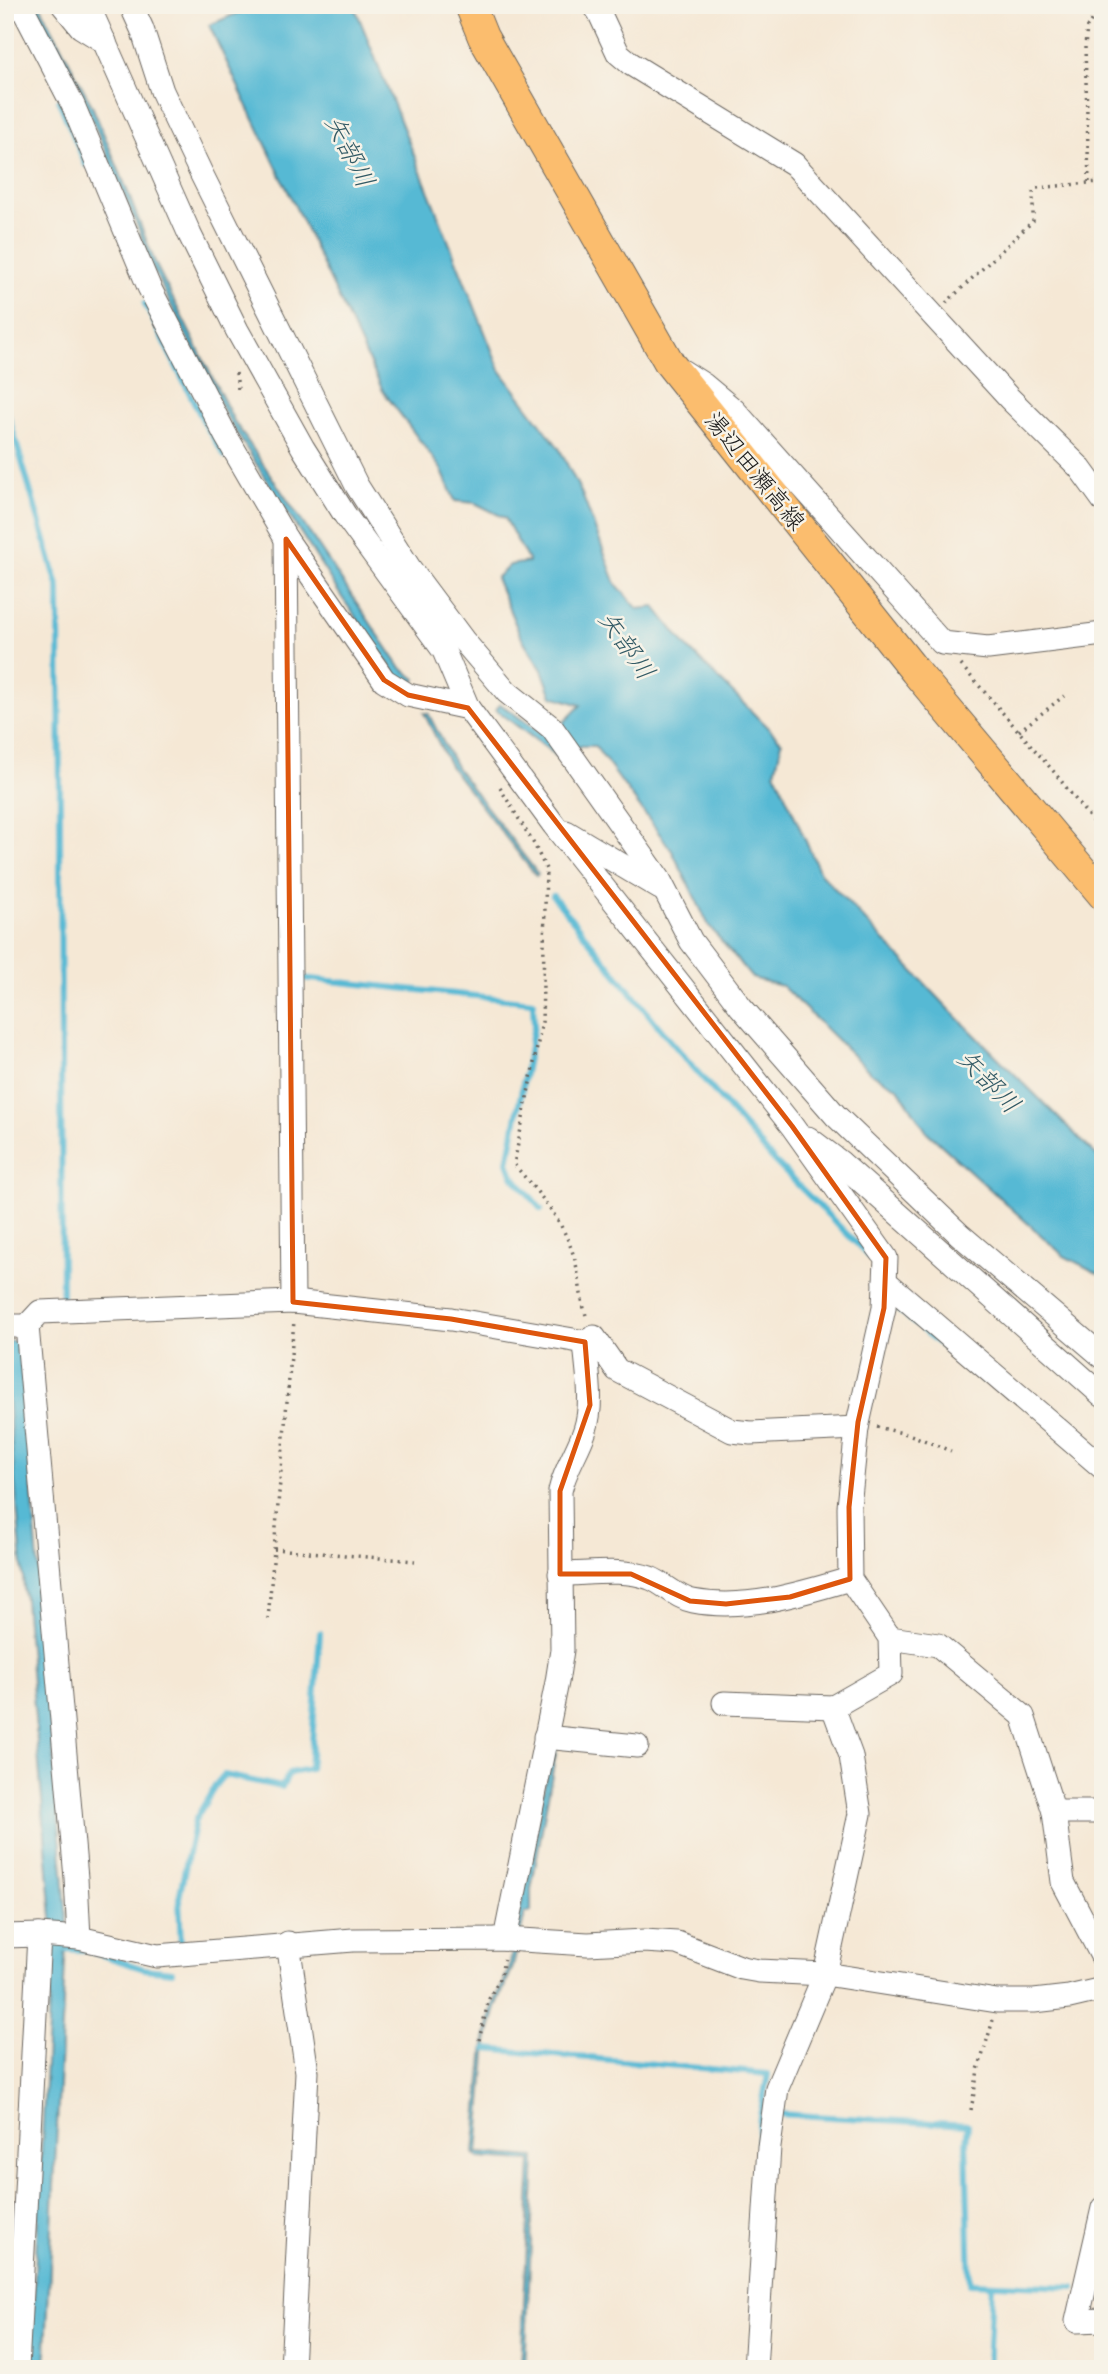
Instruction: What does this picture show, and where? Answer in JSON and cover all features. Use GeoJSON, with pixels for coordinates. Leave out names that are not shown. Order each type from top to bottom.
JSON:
{"type":"FeatureCollection","features":[{"type":"Feature","properties":{"kind":"main road","name":"湯辺田瀬高線"},"geometry":{"type":"LineString","coordinates":[[470,5],[483,37],[670,364],[915,671],[1103,895]]}},
{"type":"Feature","properties":{"kind":"street"},"geometry":{"type":"LineString","coordinates":[[22,5],[73,105],[149,288],[226,436],[286,539],[384,680],[408,695],[468,708]]}},
{"type":"Feature","properties":{"kind":"street"},"geometry":{"type":"LineString","coordinates":[[63,5],[80,27],[105,42]]}},
{"type":"Feature","properties":{"kind":"street"},"geometry":{"type":"LineString","coordinates":[[88,5],[190,235],[237,330],[303,448],[345,515],[444,651],[468,708],[554,825],[792,1126],[886,1258],[884,1308],[858,1425],[849,1507],[850,1579],[890,1638],[891,1674],[833,1707],[724,1703]]}},
{"type":"Feature","properties":{"kind":"street"},"geometry":{"type":"LineString","coordinates":[[104,5],[108,21],[105,42]]}},
{"type":"Feature","properties":{"kind":"street"},"geometry":{"type":"LineString","coordinates":[[131,5],[142,29],[162,91],[357,486],[410,569],[463,640],[507,692],[552,728],[664,890],[691,941],[724,985],[836,1116],[959,1234],[1103,1357]]}},
{"type":"Feature","properties":{"kind":"street"},"geometry":{"type":"LineString","coordinates":[[594,5],[618,53],[631,64],[794,164],[1009,398],[1079,467],[1103,500]]}},
{"type":"Feature","properties":{"kind":"street"},"geometry":{"type":"LineString","coordinates":[[670,364],[705,385],[734,410],[942,643],[988,648],[1103,634]]}},
{"type":"Feature","properties":{"kind":"street"},"geometry":{"type":"LineString","coordinates":[[286,539],[294,1302]]}},
{"type":"Feature","properties":{"kind":"street"},"geometry":{"type":"LineString","coordinates":[[554,825],[664,890]]}},
{"type":"Feature","properties":{"kind":"street"},"geometry":{"type":"LineString","coordinates":[[792,1126],[841,1163],[1103,1396]]}},
{"type":"Feature","properties":{"kind":"street"},"geometry":{"type":"LineString","coordinates":[[885,1281],[1103,1468]]}},
{"type":"Feature","properties":{"kind":"street"},"geometry":{"type":"LineString","coordinates":[[79,1938],[76,1878],[16,1326],[40,1312],[294,1302],[451,1319],[589,1339],[617,1370],[732,1431],[751,1433],[858,1425]]}},
{"type":"Feature","properties":{"kind":"street"},"geometry":{"type":"LineString","coordinates":[[507,1939],[562,1650],[560,1491],[563,1478],[578,1450],[586,1427],[590,1405],[589,1339]]}},
{"type":"Feature","properties":{"kind":"street"},"geometry":{"type":"LineString","coordinates":[[560,1574],[631,1574],[651,1579],[690,1601],[726,1605],[790,1597],[850,1579]]}},
{"type":"Feature","properties":{"kind":"street"},"geometry":{"type":"LineString","coordinates":[[890,1638],[938,1645],[1023,1716],[1054,1812],[1063,1882],[1103,1958]]}},
{"type":"Feature","properties":{"kind":"street"},"geometry":{"type":"LineString","coordinates":[[755,2369],[769,2147],[777,2088],[825,1974],[860,1814],[851,1756],[833,1707]]}},
{"type":"Feature","properties":{"kind":"street"},"geometry":{"type":"LineString","coordinates":[[545,1737],[637,1746]]}},
{"type":"Feature","properties":{"kind":"street"},"geometry":{"type":"LineString","coordinates":[[1054,1812],[1103,1812]]}},
{"type":"Feature","properties":{"kind":"street"},"geometry":{"type":"LineString","coordinates":[[17,2369],[39,1935]]}},
{"type":"Feature","properties":{"kind":"street"},"geometry":{"type":"LineString","coordinates":[[5,1936],[79,1938],[157,1956],[288,1943],[353,1940],[507,1939],[588,1944],[644,1941],[677,1943],[742,1968],[759,1971],[825,1974],[997,2001],[1034,2001],[1103,1989]]}},
{"type":"Feature","properties":{"kind":"street"},"geometry":{"type":"LineString","coordinates":[[288,1943],[307,2072],[292,2369]]}},
{"type":"Feature","properties":{"kind":"street"},"geometry":{"type":"LineString","coordinates":[[1103,2208],[1077,2321],[1103,2320]]}},
{"type":"Feature","properties":{"kind":"path"},"geometry":{"type":"LineString","coordinates":[[1089,183],[1087,27],[1098,10],[1103,10]]}},
{"type":"Feature","properties":{"kind":"path"},"geometry":{"type":"LineString","coordinates":[[933,315],[1032,221],[1034,193],[1037,188],[1099,182]]}},
{"type":"Feature","properties":{"kind":"path"},"geometry":{"type":"LineString","coordinates":[[942,643],[1055,773],[1101,834]]}},
{"type":"Feature","properties":{"kind":"path"},"geometry":{"type":"LineString","coordinates":[[1018,731],[1064,696]]}},
{"type":"Feature","properties":{"kind":"path"},"geometry":{"type":"LineString","coordinates":[[498,783],[546,869],[542,1023],[514,1164],[563,1225],[575,1261],[589,1339]]}},
{"type":"Feature","properties":{"kind":"path"},"geometry":{"type":"LineString","coordinates":[[268,1619],[294,1302]]}},
{"type":"Feature","properties":{"kind":"path"},"geometry":{"type":"LineString","coordinates":[[858,1425],[911,1435],[951,1451]]}},
{"type":"Feature","properties":{"kind":"path"},"geometry":{"type":"LineString","coordinates":[[274,1549],[415,1561]]}},
{"type":"Feature","properties":{"kind":"path"},"geometry":{"type":"LineString","coordinates":[[479,2040],[489,1999],[501,1975],[507,1939]]}},
{"type":"Feature","properties":{"kind":"path"},"geometry":{"type":"LineString","coordinates":[[971,2110],[978,2070],[989,2038],[997,2001]]}},
{"type":"Feature","properties":{"kind":"highlighted area"},"geometry":{"type":"Polygon","coordinates":[[[286,539],[384,680],[408,695],[468,708],[792,1126],[886,1258],[884,1308],[858,1422],[849,1507],[850,1579],[790,1597],[726,1604],[690,1601],[631,1574],[560,1574],[560,1491],[590,1405],[585,1342],[451,1319],[293,1302],[286,539]]]}},
{"type":"Feature","properties":{"kind":"water"},"geometry":{"type":"Polygon","coordinates":[[[40,5],[92,106],[156,265],[234,421],[400,667],[416,679],[413,685],[398,677],[343,599],[229,421],[151,265],[87,107],[35,6],[40,5]]]}},
{"type":"Feature","properties":{"kind":"water","name":"矢部川"},"geometry":{"type":"Polygon","coordinates":[[[241,5],[354,5],[500,370],[559,448],[582,494],[616,584],[638,609],[655,607],[685,645],[782,742],[775,772],[820,873],[952,1012],[1103,1162],[1103,1276],[1064,1256],[927,1132],[898,1088],[871,1073],[782,986],[752,978],[709,926],[672,851],[595,746],[580,746],[567,767],[496,710],[500,704],[544,735],[561,725],[581,705],[552,696],[542,670],[520,635],[496,578],[510,565],[529,562],[505,518],[475,503],[455,501],[441,469],[383,391],[209,25],[243,11],[241,5]]]}},
{"type":"Feature","properties":{"kind":"water"},"geometry":{"type":"Polygon","coordinates":[[[424,713],[428,713],[456,767],[538,874],[536,876],[450,766],[424,713]]]}},
{"type":"Feature","properties":{"kind":"water"},"geometry":{"type":"Polygon","coordinates":[[[5,1341],[20,1341],[67,1922],[45,2369],[30,2369],[53,1929],[5,1341]]]}},
{"type":"Feature","properties":{"kind":"water"},"geometry":{"type":"Polygon","coordinates":[[[552,1747],[557,1747],[531,1889],[531,1912],[525,1913],[513,1967],[496,2007],[487,2042],[478,2153],[535,2157],[525,2369],[521,2369],[531,2161],[479,2158],[474,2153],[484,2045],[492,2008],[509,1969],[552,1747]]]}},
{"type":"Feature","properties":{"kind":"waterway"},"geometry":{"type":"LineString","coordinates":[[59,101],[86,165]]}},
{"type":"Feature","properties":{"kind":"waterway"},"geometry":{"type":"LineString","coordinates":[[145,304],[207,428],[225,456]]}},
{"type":"Feature","properties":{"kind":"waterway"},"geometry":{"type":"LineString","coordinates":[[5,404],[59,589],[62,1299]]}},
{"type":"Feature","properties":{"kind":"waterway"},"geometry":{"type":"LineString","coordinates":[[553,896],[663,1032],[774,1161],[875,1262]]}},
{"type":"Feature","properties":{"kind":"waterway"},"geometry":{"type":"LineString","coordinates":[[301,978],[533,1002],[534,1026],[508,1162],[513,1176],[541,1209]]}},
{"type":"Feature","properties":{"kind":"waterway"},"geometry":{"type":"LineString","coordinates":[[896,1308],[983,1380]]}},
{"type":"Feature","properties":{"kind":"waterway"},"geometry":{"type":"LineString","coordinates":[[181,1946],[179,1898],[195,1820],[217,1783],[224,1775],[282,1787],[289,1773],[310,1769],[320,1633]]}},
{"type":"Feature","properties":{"kind":"waterway"},"geometry":{"type":"LineString","coordinates":[[61,1949],[86,1950],[144,1969],[172,1972]]}},
{"type":"Feature","properties":{"kind":"waterway"},"geometry":{"type":"LineString","coordinates":[[486,2049],[768,2074],[758,2145]]}},
{"type":"Feature","properties":{"kind":"waterway"},"geometry":{"type":"LineString","coordinates":[[779,2114],[968,2125],[966,2142],[970,2283],[1074,2287]]}},
{"type":"Feature","properties":{"kind":"waterway"},"geometry":{"type":"LineString","coordinates":[[988,2369],[992,2284]]}}]}
